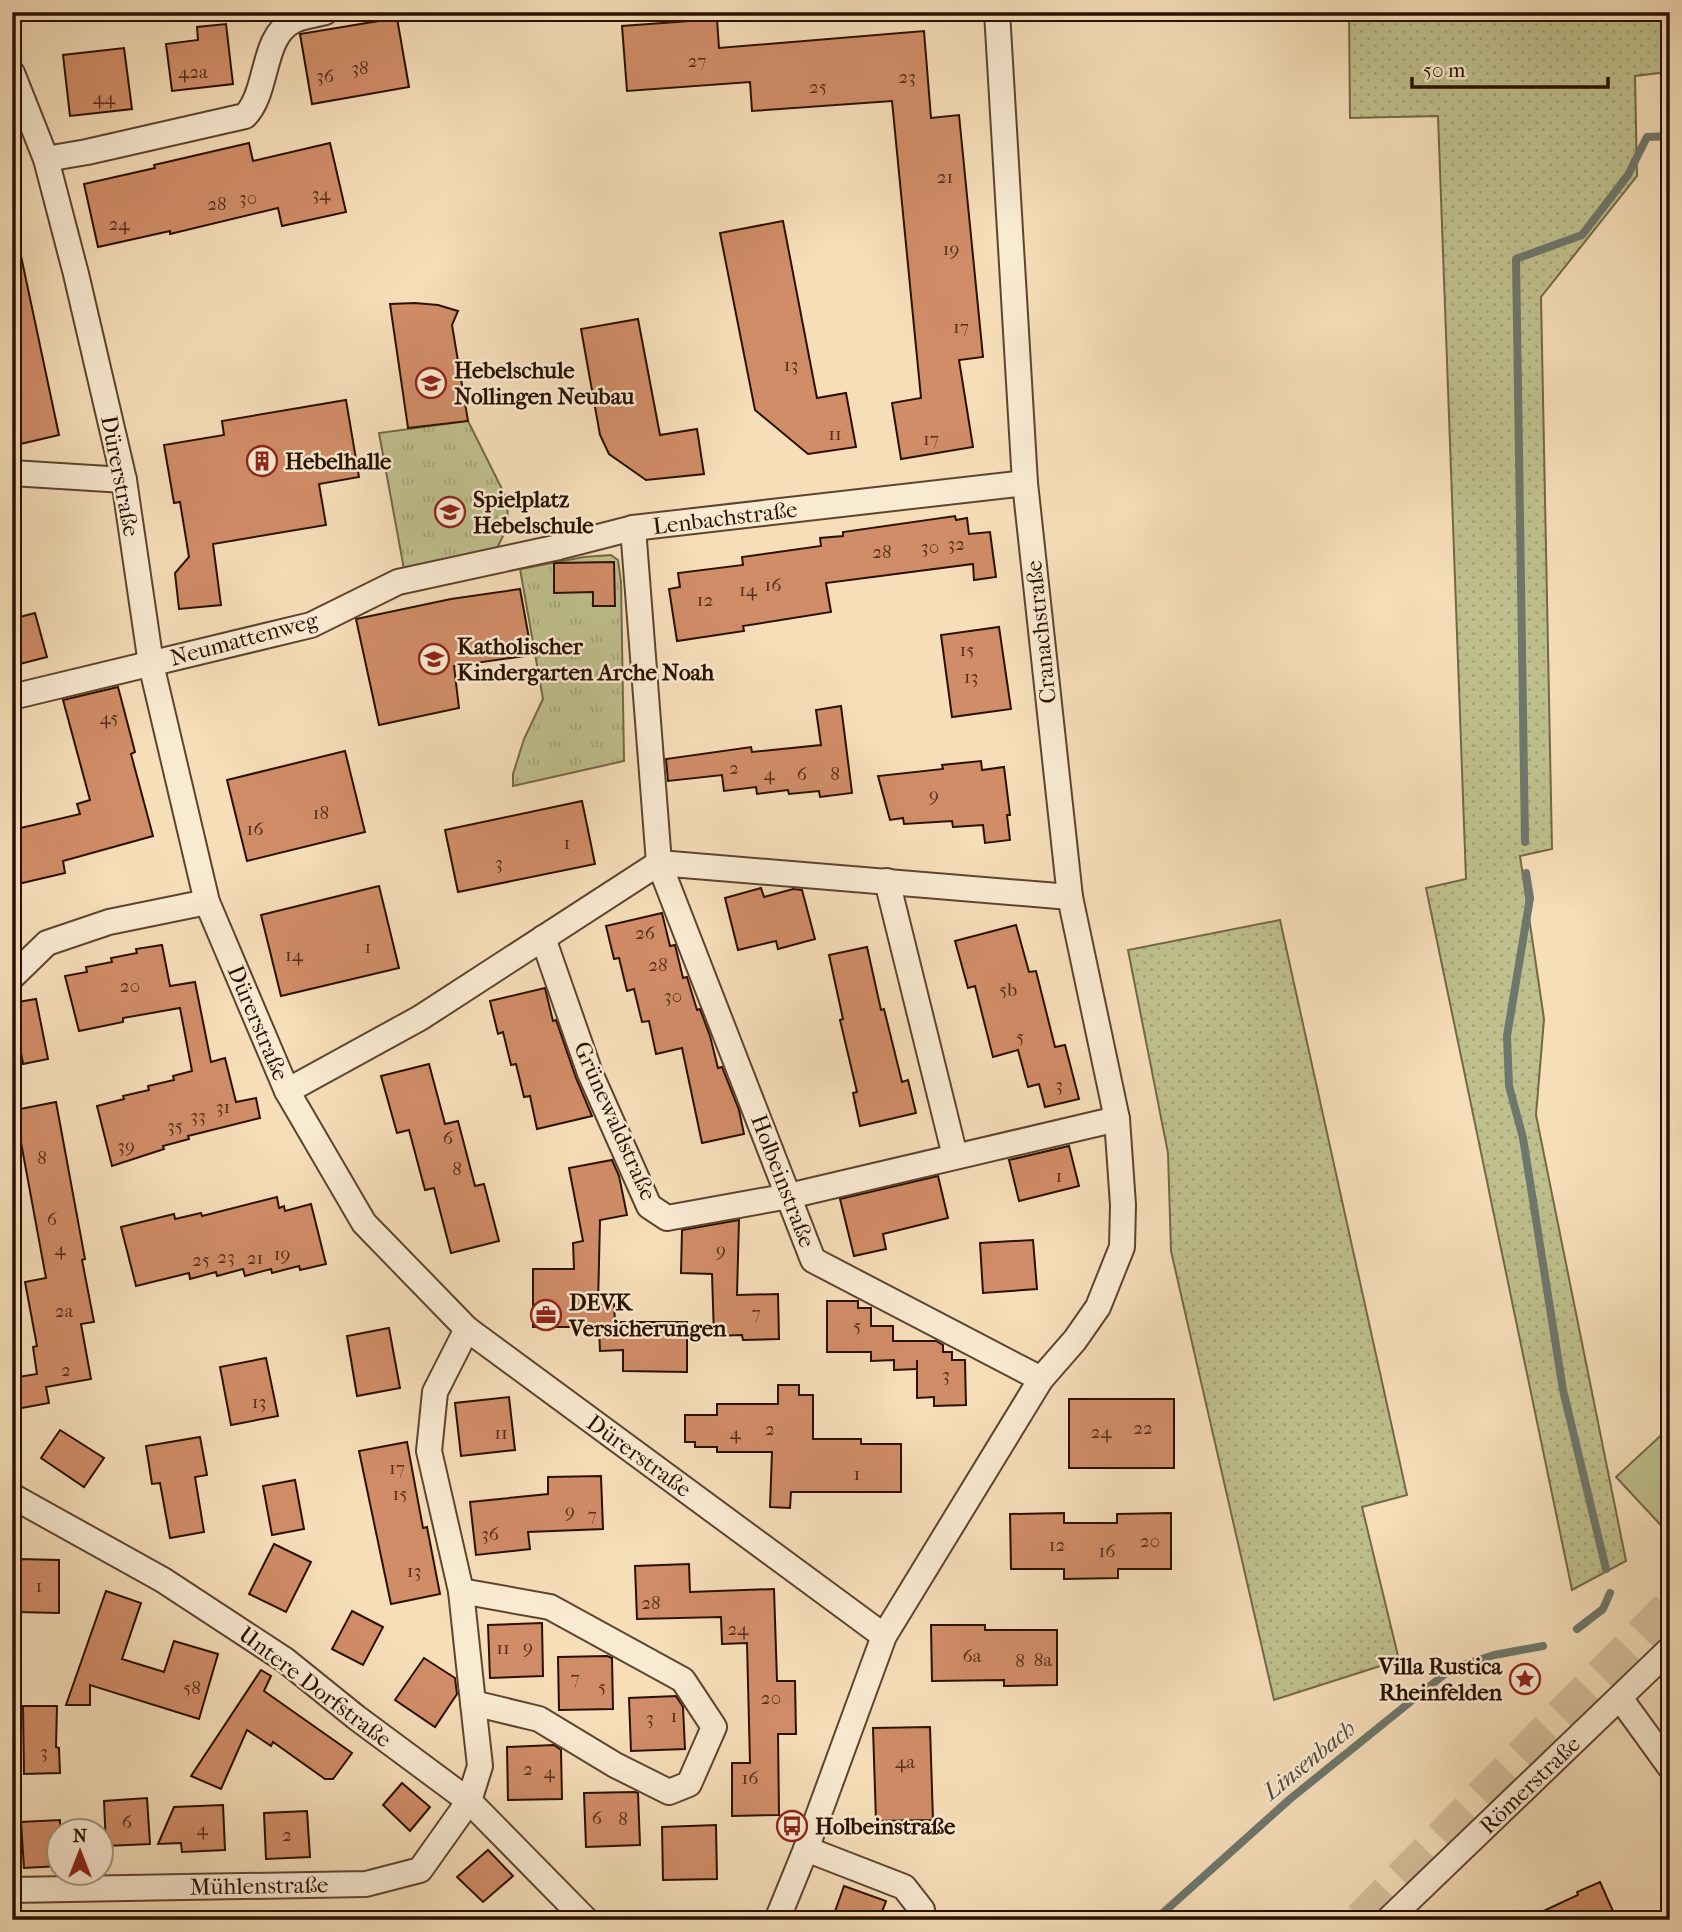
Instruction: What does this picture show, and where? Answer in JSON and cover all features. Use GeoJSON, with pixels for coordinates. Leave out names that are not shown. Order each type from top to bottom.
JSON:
{"type":"FeatureCollection","features":[{"type":"Feature","properties":{"kind":"street"},"geometry":{"type":"LineString","coordinates":[[46,159],[245,116],[254,106],[276,37],[292,21],[325,12]]}},
{"type":"Feature","properties":{"kind":"street","name":"Cranachstraße"},"geometry":{"type":"LineString","coordinates":[[997,12],[1025,483],[1070,897],[1117,1119],[1123,1205],[1122,1247],[1098,1307],[1076,1340],[1041,1379]]}},
{"type":"Feature","properties":{"kind":"street","name":"Dürerstraße"},"geometry":{"type":"LineString","coordinates":[[12,73],[21,122],[46,159],[76,274],[124,480],[151,664],[207,902],[287,1091],[364,1223],[467,1329],[884,1636]]}},
{"type":"Feature","properties":{"kind":"street"},"geometry":{"type":"LineString","coordinates":[[12,473],[124,480]]}},
{"type":"Feature","properties":{"kind":"street","name":"Lenbachstraße"},"geometry":{"type":"LineString","coordinates":[[659,863],[633,528],[1025,483]]}},
{"type":"Feature","properties":{"kind":"street","name":"Neumattenweg"},"geometry":{"type":"LineString","coordinates":[[12,697],[311,625],[398,582],[633,528]]}},
{"type":"Feature","properties":{"kind":"street"},"geometry":{"type":"LineString","coordinates":[[287,1091],[419,1018],[659,863],[1070,897]]}},
{"type":"Feature","properties":{"kind":"street","name":"Holbeinstraße"},"geometry":{"type":"LineString","coordinates":[[659,863],[813,1260],[1041,1379]]}},
{"type":"Feature","properties":{"kind":"street"},"geometry":{"type":"LineString","coordinates":[[887,881],[955,1156]]}},
{"type":"Feature","properties":{"kind":"street"},"geometry":{"type":"LineString","coordinates":[[12,977],[47,943],[109,922],[207,902]]}},
{"type":"Feature","properties":{"kind":"street","name":"Grünewaldstraße"},"geometry":{"type":"LineString","coordinates":[[544,938],[590,1073],[649,1206],[667,1218],[789,1196],[1117,1119]]}},
{"type":"Feature","properties":{"kind":"street","name":"Mühlenstraße"},"geometry":{"type":"LineString","coordinates":[[12,1890],[366,1884],[420,1870],[469,1801],[480,1766],[461,1591],[429,1451],[435,1392],[467,1329]]}},
{"type":"Feature","properties":{"kind":"street"},"geometry":{"type":"LineString","coordinates":[[777,1920],[806,1849],[884,1636],[1041,1379]]}},
{"type":"Feature","properties":{"kind":"street","name":"Untere Dorfstraße"},"geometry":{"type":"LineString","coordinates":[[12,1496],[163,1580],[285,1660],[356,1718],[469,1801],[586,1920]]}},
{"type":"Feature","properties":{"kind":"street"},"geometry":{"type":"LineString","coordinates":[[461,1591],[550,1607],[683,1680],[714,1727],[689,1784],[670,1792],[615,1765],[539,1719],[473,1703]]}},
{"type":"Feature","properties":{"kind":"street","name":"Römerstraße"},"geometry":{"type":"LineString","coordinates":[[1388,1920],[1670,1649]]}},
{"type":"Feature","properties":{"kind":"street"},"geometry":{"type":"LineString","coordinates":[[1620,1698],[1670,1767]]}},
{"type":"Feature","properties":{"kind":"street"},"geometry":{"type":"LineString","coordinates":[[806,1849],[904,1887],[922,1910],[923,1920]]}},
{"type":"Feature","properties":{"kind":"green space"},"geometry":{"type":"Polygon","coordinates":[[[1349,12],[1665,12],[1667,72],[1635,76],[1637,176],[1541,297],[1552,849],[1520,856],[1544,1019],[1536,1115],[1626,1561],[1572,1590],[1426,888],[1466,879],[1438,116],[1350,118],[1349,12]]]}},
{"type":"Feature","properties":{"kind":"green space","name":"Spielplatz Hebelschule"},"geometry":{"type":"Polygon","coordinates":[[[468,421],[507,499],[508,526],[495,552],[406,580],[379,433],[468,421]]]}},
{"type":"Feature","properties":{"kind":"green space"},"geometry":{"type":"Polygon","coordinates":[[[611,555],[618,560],[621,582],[624,761],[513,786],[513,774],[524,739],[543,699],[520,569],[584,557],[611,555]]]}},
{"type":"Feature","properties":{"kind":"green space"},"geometry":{"type":"Polygon","coordinates":[[[1280,920],[1407,1495],[1362,1507],[1399,1660],[1274,1700],[1171,1251],[1168,1153],[1128,950],[1280,920]]]}},
{"type":"Feature","properties":{"kind":"green space"},"geometry":{"type":"Polygon","coordinates":[[[1670,1427],[1670,1535],[1616,1477],[1670,1427]]]}},
{"type":"Feature","properties":{"kind":"building"},"geometry":{"type":"Polygon","coordinates":[[[397,18],[409,87],[312,104],[300,34],[397,18]]]}},
{"type":"Feature","properties":{"kind":"building"},"geometry":{"type":"Polygon","coordinates":[[[717,19],[719,48],[924,31],[931,118],[959,115],[983,357],[959,360],[973,447],[901,459],[892,403],[921,398],[892,101],[752,111],[750,82],[627,91],[622,26],[717,19]]]}},
{"type":"Feature","properties":{"kind":"building"},"geometry":{"type":"Polygon","coordinates":[[[226,24],[233,84],[172,91],[166,44],[198,40],[197,27],[226,24]]]}},
{"type":"Feature","properties":{"kind":"building"},"geometry":{"type":"Polygon","coordinates":[[[124,48],[132,109],[70,116],[63,55],[124,48]]]}},
{"type":"Feature","properties":{"kind":"building"},"geometry":{"type":"Polygon","coordinates":[[[249,143],[253,161],[330,143],[346,212],[282,226],[278,208],[170,234],[170,231],[98,247],[84,184],[249,143]]]}},
{"type":"Feature","properties":{"kind":"building"},"geometry":{"type":"Polygon","coordinates":[[[783,221],[817,398],[846,393],[856,447],[808,454],[755,410],[720,233],[783,221]]]}},
{"type":"Feature","properties":{"kind":"building"},"geometry":{"type":"Polygon","coordinates":[[[21,256],[59,435],[12,446],[12,257],[21,256]]]}},
{"type":"Feature","properties":{"kind":"building","name":"Hebelschule Nollingen Neubau"},"geometry":{"type":"Polygon","coordinates":[[[390,304],[438,305],[458,311],[452,325],[468,421],[408,428],[390,304]]]}},
{"type":"Feature","properties":{"kind":"building"},"geometry":{"type":"Polygon","coordinates":[[[638,319],[660,435],[697,429],[704,474],[646,480],[609,454],[600,435],[581,329],[638,319]]]}},
{"type":"Feature","properties":{"kind":"building","name":"Hebelhalle"},"geometry":{"type":"Polygon","coordinates":[[[346,400],[359,477],[319,484],[326,525],[213,544],[221,605],[179,609],[175,573],[189,557],[180,502],[174,503],[164,445],[224,435],[222,421],[346,400]]]}},
{"type":"Feature","properties":{"kind":"building"},"geometry":{"type":"Polygon","coordinates":[[[955,516],[956,520],[967,518],[969,534],[990,532],[996,577],[974,580],[973,564],[826,583],[831,612],[743,626],[744,631],[677,641],[669,589],[680,587],[678,573],[743,565],[742,557],[821,546],[820,538],[843,536],[843,532],[955,516]]]}},
{"type":"Feature","properties":{"kind":"building"},"geometry":{"type":"Polygon","coordinates":[[[614,562],[615,606],[593,606],[593,592],[554,593],[554,563],[614,562]]]}},
{"type":"Feature","properties":{"kind":"building","name":"Katholischer Kindergarten Arche Noah"},"geometry":{"type":"Polygon","coordinates":[[[520,589],[532,655],[454,666],[459,708],[379,725],[356,619],[451,599],[520,589]]]}},
{"type":"Feature","properties":{"kind":"building"},"geometry":{"type":"Polygon","coordinates":[[[35,613],[47,657],[12,666],[12,619],[35,613]]]}},
{"type":"Feature","properties":{"kind":"building"},"geometry":{"type":"Polygon","coordinates":[[[999,627],[1011,709],[952,717],[941,635],[999,627]]]}},
{"type":"Feature","properties":{"kind":"building"},"geometry":{"type":"Polygon","coordinates":[[[118,687],[135,752],[131,754],[153,836],[63,861],[65,873],[18,884],[12,861],[12,830],[80,814],[77,804],[90,800],[63,700],[118,687]]]}},
{"type":"Feature","properties":{"kind":"building"},"geometry":{"type":"Polygon","coordinates":[[[841,706],[852,793],[820,797],[819,791],[789,794],[788,790],[757,794],[756,787],[724,791],[722,775],[668,781],[666,759],[751,747],[752,752],[821,745],[816,710],[841,706]]]}},
{"type":"Feature","properties":{"kind":"building"},"geometry":{"type":"Polygon","coordinates":[[[345,751],[365,832],[247,861],[227,780],[345,751]]]}},
{"type":"Feature","properties":{"kind":"building"},"geometry":{"type":"Polygon","coordinates":[[[981,761],[982,770],[1004,767],[1010,840],[985,843],[983,825],[953,827],[952,821],[904,824],[903,818],[890,820],[878,776],[943,769],[942,765],[981,761]]]}},
{"type":"Feature","properties":{"kind":"building"},"geometry":{"type":"Polygon","coordinates":[[[582,801],[595,864],[458,892],[445,830],[582,801]]]}},
{"type":"Feature","properties":{"kind":"building"},"geometry":{"type":"Polygon","coordinates":[[[379,886],[399,968],[281,996],[261,915],[379,886]]]}},
{"type":"Feature","properties":{"kind":"building"},"geometry":{"type":"Polygon","coordinates":[[[761,888],[764,897],[793,889],[802,890],[815,939],[778,949],[776,941],[738,950],[725,898],[761,888]]]}},
{"type":"Feature","properties":{"kind":"building"},"geometry":{"type":"Polygon","coordinates":[[[662,913],[670,946],[675,945],[683,978],[687,977],[697,1010],[700,1009],[718,1068],[722,1067],[739,1110],[744,1134],[702,1143],[682,1048],[656,1054],[649,1021],[642,1022],[634,989],[627,991],[619,958],[614,959],[606,926],[662,913]]]}},
{"type":"Feature","properties":{"kind":"building"},"geometry":{"type":"Polygon","coordinates":[[[1016,925],[1029,972],[1036,971],[1055,1047],[1065,1045],[1079,1099],[1045,1107],[1039,1084],[1028,1087],[1018,1050],[993,1057],[975,986],[968,988],[955,941],[1016,925]]]}},
{"type":"Feature","properties":{"kind":"building"},"geometry":{"type":"Polygon","coordinates":[[[162,945],[170,986],[195,982],[211,1062],[225,1058],[236,1102],[256,1098],[260,1118],[188,1136],[189,1139],[163,1146],[164,1149],[112,1166],[97,1106],[149,1090],[148,1086],[174,1080],[173,1076],[192,1071],[180,1008],[123,1018],[123,1022],[79,1031],[65,976],[87,972],[86,967],[112,962],[111,958],[137,953],[136,949],[162,945]]]}},
{"type":"Feature","properties":{"kind":"building"},"geometry":{"type":"Polygon","coordinates":[[[867,947],[881,1010],[884,1009],[902,1082],[908,1080],[916,1113],[860,1126],[853,1093],[857,1092],[840,1020],[843,1019],[829,955],[867,947]]]}},
{"type":"Feature","properties":{"kind":"building"},"geometry":{"type":"Polygon","coordinates":[[[545,988],[553,1021],[556,1020],[592,1116],[537,1129],[530,1096],[524,1097],[516,1064],[511,1065],[503,1032],[498,1034],[490,1001],[545,988]]]}},
{"type":"Feature","properties":{"kind":"building"},"geometry":{"type":"Polygon","coordinates":[[[36,999],[48,1059],[23,1064],[12,1003],[36,999]]]}},
{"type":"Feature","properties":{"kind":"building"},"geometry":{"type":"Polygon","coordinates":[[[429,1064],[445,1124],[458,1121],[475,1186],[484,1184],[499,1241],[451,1253],[434,1188],[425,1190],[409,1130],[397,1133],[381,1076],[429,1064]]]}},
{"type":"Feature","properties":{"kind":"building"},"geometry":{"type":"Polygon","coordinates":[[[56,1102],[94,1322],[81,1324],[91,1379],[46,1387],[49,1403],[16,1409],[12,1378],[37,1374],[33,1347],[37,1346],[25,1282],[46,1278],[15,1110],[56,1102]]]}},
{"type":"Feature","properties":{"kind":"building"},"geometry":{"type":"Polygon","coordinates":[[[1069,1146],[1079,1186],[1019,1201],[1009,1160],[1069,1146]]]}},
{"type":"Feature","properties":{"kind":"building"},"geometry":{"type":"Polygon","coordinates":[[[612,1160],[619,1176],[627,1215],[600,1220],[598,1305],[614,1304],[615,1322],[687,1322],[687,1372],[623,1371],[623,1350],[600,1351],[599,1327],[533,1327],[533,1269],[574,1269],[573,1243],[583,1241],[569,1168],[612,1160]]]}},
{"type":"Feature","properties":{"kind":"building"},"geometry":{"type":"Polygon","coordinates":[[[938,1176],[948,1218],[883,1234],[886,1249],[854,1256],[840,1199],[938,1176]]]}},
{"type":"Feature","properties":{"kind":"building"},"geometry":{"type":"Polygon","coordinates":[[[277,1197],[279,1208],[284,1206],[285,1211],[311,1204],[326,1264],[300,1270],[299,1266],[272,1273],[271,1269],[245,1276],[243,1269],[190,1279],[189,1273],[136,1286],[121,1227],[174,1214],[175,1219],[201,1213],[202,1216],[277,1197]]]}},
{"type":"Feature","properties":{"kind":"building"},"geometry":{"type":"Polygon","coordinates":[[[739,1220],[737,1295],[778,1294],[779,1339],[743,1340],[742,1335],[714,1336],[712,1274],[681,1273],[682,1230],[739,1220]]]}},
{"type":"Feature","properties":{"kind":"building"},"geometry":{"type":"Polygon","coordinates":[[[1033,1240],[1037,1289],[983,1293],[980,1243],[1033,1240]]]}},
{"type":"Feature","properties":{"kind":"building"},"geometry":{"type":"Polygon","coordinates":[[[827,1301],[858,1301],[858,1308],[871,1308],[871,1326],[893,1326],[893,1341],[936,1341],[943,1345],[943,1352],[952,1352],[952,1360],[965,1360],[966,1405],[934,1406],[934,1397],[917,1398],[917,1369],[894,1370],[894,1360],[871,1361],[871,1352],[827,1352],[827,1301]]]}},
{"type":"Feature","properties":{"kind":"building"},"geometry":{"type":"Polygon","coordinates":[[[389,1328],[400,1388],[357,1396],[347,1336],[389,1328]]]}},
{"type":"Feature","properties":{"kind":"building"},"geometry":{"type":"Polygon","coordinates":[[[266,1358],[278,1416],[231,1425],[220,1367],[266,1358]]]}},
{"type":"Feature","properties":{"kind":"building"},"geometry":{"type":"Polygon","coordinates":[[[778,1385],[799,1385],[799,1395],[813,1395],[813,1439],[861,1439],[861,1444],[901,1444],[901,1492],[791,1492],[790,1508],[770,1507],[772,1452],[717,1452],[717,1447],[695,1447],[695,1442],[685,1442],[685,1415],[717,1415],[717,1404],[778,1404],[778,1385]]]}},
{"type":"Feature","properties":{"kind":"building"},"geometry":{"type":"Polygon","coordinates":[[[509,1397],[515,1450],[461,1456],[455,1403],[509,1397]]]}},
{"type":"Feature","properties":{"kind":"building"},"geometry":{"type":"Polygon","coordinates":[[[1069,1399],[1174,1399],[1174,1468],[1069,1468],[1069,1399]]]}},
{"type":"Feature","properties":{"kind":"building"},"geometry":{"type":"Polygon","coordinates":[[[60,1430],[104,1458],[84,1487],[41,1458],[60,1430]]]}},
{"type":"Feature","properties":{"kind":"building"},"geometry":{"type":"Polygon","coordinates":[[[200,1437],[207,1475],[195,1477],[204,1532],[170,1538],[160,1483],[152,1484],[146,1446],[200,1437]]]}},
{"type":"Feature","properties":{"kind":"building"},"geometry":{"type":"Polygon","coordinates":[[[407,1442],[423,1528],[427,1527],[440,1594],[391,1604],[359,1451],[407,1442]]]}},
{"type":"Feature","properties":{"kind":"building"},"geometry":{"type":"Polygon","coordinates":[[[601,1476],[603,1529],[528,1532],[530,1549],[476,1555],[470,1502],[548,1494],[548,1477],[601,1476]]]}},
{"type":"Feature","properties":{"kind":"building"},"geometry":{"type":"Polygon","coordinates":[[[295,1480],[304,1529],[272,1535],[263,1486],[295,1480]]]}},
{"type":"Feature","properties":{"kind":"building"},"geometry":{"type":"Polygon","coordinates":[[[1064,1513],[1064,1523],[1117,1523],[1117,1514],[1171,1513],[1171,1569],[1118,1569],[1118,1578],[1064,1579],[1064,1569],[1011,1569],[1010,1514],[1064,1513]]]}},
{"type":"Feature","properties":{"kind":"building"},"geometry":{"type":"Polygon","coordinates":[[[274,1544],[311,1562],[286,1612],[249,1594],[274,1544]]]}},
{"type":"Feature","properties":{"kind":"building"},"geometry":{"type":"Polygon","coordinates":[[[19,1559],[59,1560],[59,1613],[18,1612],[19,1559]]]}},
{"type":"Feature","properties":{"kind":"building"},"geometry":{"type":"Polygon","coordinates":[[[689,1564],[690,1592],[774,1589],[777,1681],[795,1681],[796,1734],[778,1734],[779,1815],[732,1816],[732,1763],[750,1763],[747,1643],[722,1644],[721,1617],[637,1619],[635,1566],[689,1564]]]}},
{"type":"Feature","properties":{"kind":"building"},"geometry":{"type":"Polygon","coordinates":[[[106,1591],[141,1603],[122,1659],[164,1672],[174,1641],[218,1654],[199,1719],[90,1685],[90,1705],[66,1705],[106,1591]]]}},
{"type":"Feature","properties":{"kind":"building"},"geometry":{"type":"Polygon","coordinates":[[[352,1611],[383,1627],[363,1665],[332,1649],[352,1611]]]}},
{"type":"Feature","properties":{"kind":"building"},"geometry":{"type":"Polygon","coordinates":[[[542,1623],[543,1676],[490,1678],[488,1625],[542,1623]]]}},
{"type":"Feature","properties":{"kind":"building"},"geometry":{"type":"Polygon","coordinates":[[[931,1625],[985,1625],[985,1630],[1057,1630],[1057,1685],[1004,1686],[1004,1680],[932,1681],[931,1625]]]}},
{"type":"Feature","properties":{"kind":"building"},"geometry":{"type":"Polygon","coordinates":[[[558,1657],[612,1658],[613,1709],[559,1710],[558,1657]]]}},
{"type":"Feature","properties":{"kind":"building"},"geometry":{"type":"Polygon","coordinates":[[[424,1658],[455,1678],[457,1694],[435,1727],[395,1700],[424,1658]]]}},
{"type":"Feature","properties":{"kind":"building"},"geometry":{"type":"Polygon","coordinates":[[[261,1670],[271,1676],[264,1691],[352,1753],[333,1779],[325,1779],[273,1742],[271,1746],[247,1730],[221,1789],[191,1776],[261,1670]]]}},
{"type":"Feature","properties":{"kind":"building"},"geometry":{"type":"Polygon","coordinates":[[[676,1696],[683,1707],[685,1749],[631,1751],[629,1698],[676,1696]]]}},
{"type":"Feature","properties":{"kind":"building"},"geometry":{"type":"Polygon","coordinates":[[[23,1706],[57,1706],[56,1747],[59,1748],[60,1773],[24,1774],[23,1706]]]}},
{"type":"Feature","properties":{"kind":"building"},"geometry":{"type":"Polygon","coordinates":[[[930,1727],[933,1820],[876,1821],[873,1728],[930,1727]]]}},
{"type":"Feature","properties":{"kind":"building"},"geometry":{"type":"Polygon","coordinates":[[[554,1745],[561,1750],[562,1799],[508,1800],[507,1747],[554,1745]]]}},
{"type":"Feature","properties":{"kind":"building"},"geometry":{"type":"Polygon","coordinates":[[[402,1783],[430,1807],[410,1831],[383,1805],[402,1783]]]}},
{"type":"Feature","properties":{"kind":"building"},"geometry":{"type":"Polygon","coordinates":[[[584,1793],[638,1793],[640,1845],[586,1847],[584,1793]]]}},
{"type":"Feature","properties":{"kind":"building"},"geometry":{"type":"Polygon","coordinates":[[[147,1798],[150,1844],[116,1846],[116,1816],[105,1816],[104,1801],[147,1798]]]}},
{"type":"Feature","properties":{"kind":"building"},"geometry":{"type":"Polygon","coordinates":[[[223,1805],[225,1850],[182,1852],[181,1843],[158,1844],[174,1807],[223,1805]]]}},
{"type":"Feature","properties":{"kind":"building"},"geometry":{"type":"Polygon","coordinates":[[[307,1811],[310,1857],[266,1859],[264,1813],[307,1811]]]}},
{"type":"Feature","properties":{"kind":"building"},"geometry":{"type":"Polygon","coordinates":[[[46,1821],[46,1867],[24,1868],[21,1822],[46,1821]]]}},
{"type":"Feature","properties":{"kind":"building"},"geometry":{"type":"Polygon","coordinates":[[[716,1825],[717,1879],[663,1880],[662,1827],[716,1825]]]}},
{"type":"Feature","properties":{"kind":"building"},"geometry":{"type":"Polygon","coordinates":[[[488,1850],[513,1876],[483,1902],[457,1877],[488,1850]]]}},
{"type":"Feature","properties":{"kind":"building"},"geometry":{"type":"Polygon","coordinates":[[[1600,1882],[1617,1920],[1524,1920],[1578,1895],[1577,1892],[1600,1882]]]}},
{"type":"Feature","properties":{"kind":"building"},"geometry":{"type":"Polygon","coordinates":[[[844,1886],[886,1901],[879,1920],[832,1920],[844,1886]]]}},
{"type":"Feature","properties":{"kind":"waterway"},"geometry":{"type":"LineString","coordinates":[[1525,842],[1516,259],[1582,235],[1628,175],[1647,137],[1670,136]]}},
{"type":"Feature","properties":{"kind":"waterway"},"geometry":{"type":"LineString","coordinates":[[1526,873],[1530,898],[1507,1036],[1509,1086],[1523,1138],[1563,1390],[1606,1569]]}},
{"type":"Feature","properties":{"kind":"waterway"},"geometry":{"type":"LineString","coordinates":[[1577,1629],[1603,1609],[1610,1593]]}},
{"type":"Feature","properties":{"kind":"waterway","name":"Linsenbach"},"geometry":{"type":"LineString","coordinates":[[1155,1920],[1290,1799],[1451,1669],[1494,1655],[1543,1646]]}},
{"type":"Feature","properties":{"kind":"tunnel"},"geometry":{"type":"LineString","coordinates":[[1362,1920],[1670,1608]]}},
{"type":"Feature","properties":{"kind":"place","name":"Hebelschule Nollingen Neubau"},"geometry":{"type":"Point","coordinates":[431,383]}},
{"type":"Feature","properties":{"kind":"place","name":"Hebelhalle"},"geometry":{"type":"Point","coordinates":[262,461]}},
{"type":"Feature","properties":{"kind":"place","name":"Spielplatz Hebelschule"},"geometry":{"type":"Point","coordinates":[450,512]}},
{"type":"Feature","properties":{"kind":"place","name":"Katholischer Kindergarten Arche Noah"},"geometry":{"type":"Point","coordinates":[434,659]}},
{"type":"Feature","properties":{"kind":"place","name":"DEVK Versicherungen"},"geometry":{"type":"Point","coordinates":[546,1315]}},
{"type":"Feature","properties":{"kind":"place","name":"Villa Rustica Rheinfelden"},"geometry":{"type":"Point","coordinates":[1525,1679]}},
{"type":"Feature","properties":{"kind":"place","name":"Holbeinstraße"},"geometry":{"type":"Point","coordinates":[792,1826]}}]}
